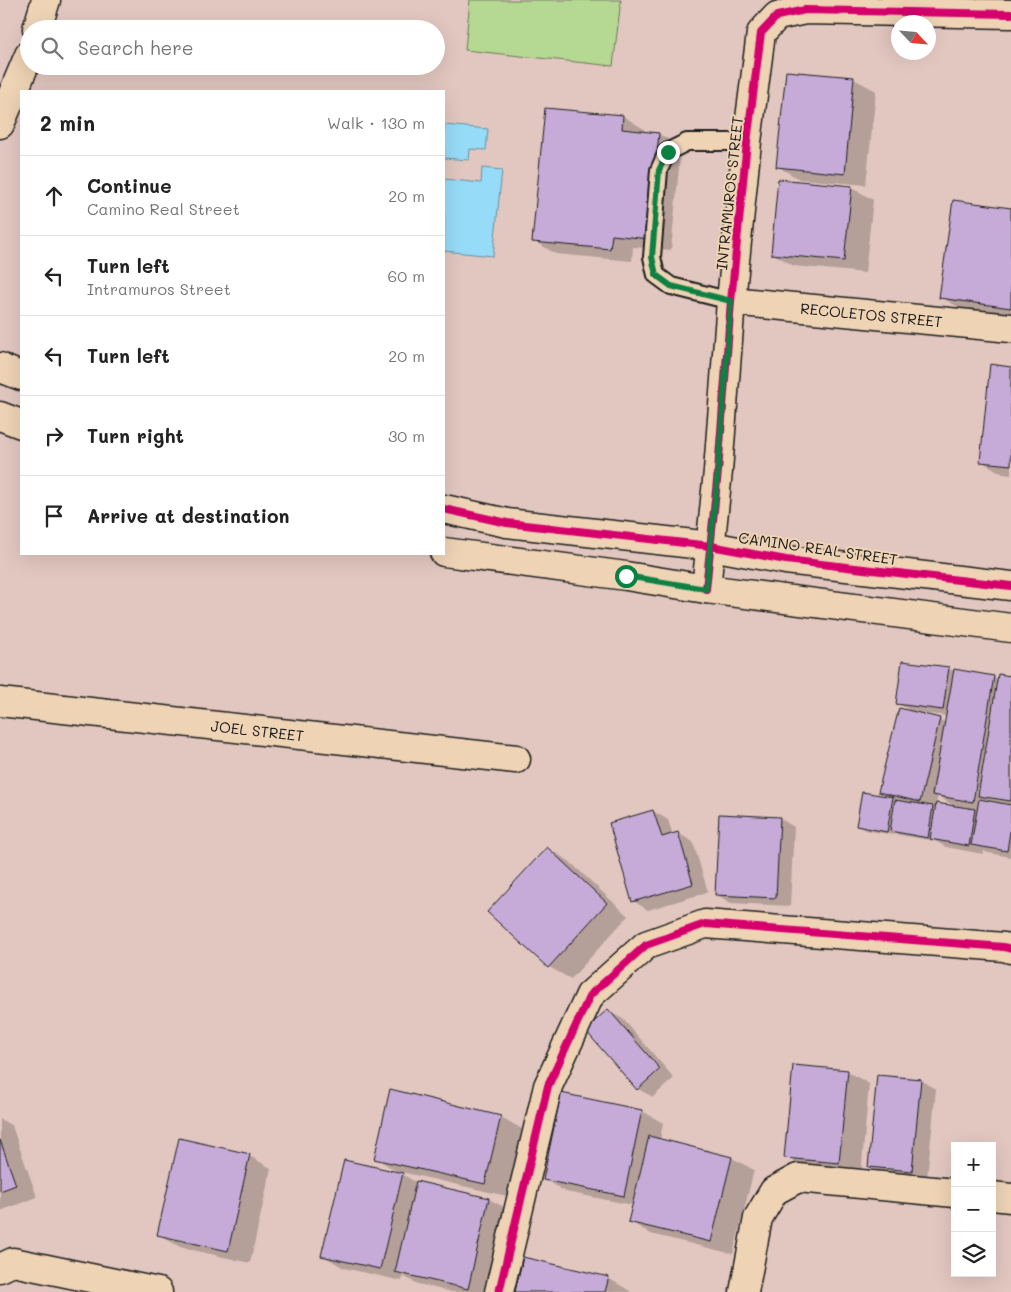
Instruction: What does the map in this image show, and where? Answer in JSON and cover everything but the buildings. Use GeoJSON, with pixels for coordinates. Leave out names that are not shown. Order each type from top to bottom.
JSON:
{"type":"FeatureCollection","features":[{"type":"Feature","properties":{"kind":"street"},"geometry":{"type":"LineString","coordinates":[[40,20],[46,0]]}},
{"type":"Feature","properties":{"kind":"street","name":"INTRAMUROS STREET"},"geometry":{"type":"LineString","coordinates":[[706,589],[718,471],[731,301],[747,142],[761,33],[777,16],[805,10],[1011,14]]}},
{"type":"Feature","properties":{"kind":"street"},"geometry":{"type":"LineString","coordinates":[[0,124],[21,75]]}},
{"type":"Feature","properties":{"kind":"street","name":"RECOLETOS STREET"},"geometry":{"type":"LineString","coordinates":[[731,301],[1011,328]]}},
{"type":"Feature","properties":{"kind":"street"},"geometry":{"type":"LineString","coordinates":[[0,367],[20,376]]}},
{"type":"Feature","properties":{"kind":"street"},"geometry":{"type":"LineString","coordinates":[[0,416],[20,424]]}},
{"type":"Feature","properties":{"kind":"street","name":"CAMINO REAL STREET"},"geometry":{"type":"LineString","coordinates":[[445,509],[507,522],[711,546],[786,560],[1011,586]]}},
{"type":"Feature","properties":{"kind":"street"},"geometry":{"type":"LineString","coordinates":[[445,552],[626,576],[706,589],[1011,628]]}},
{"type":"Feature","properties":{"kind":"street","name":"JOEL STREET"},"geometry":{"type":"LineString","coordinates":[[0,702],[516,759]]}},
{"type":"Feature","properties":{"kind":"street"},"geometry":{"type":"LineString","coordinates":[[499,1292],[548,1086],[590,995],[646,945],[704,924],[1011,949]]}},
{"type":"Feature","properties":{"kind":"street"},"geometry":{"type":"LineString","coordinates":[[744,1292],[758,1218],[774,1190],[798,1178],[951,1193]]}},
{"type":"Feature","properties":{"kind":"street"},"geometry":{"type":"LineString","coordinates":[[996,1196],[1011,1198]]}},
{"type":"Feature","properties":{"kind":"street"},"geometry":{"type":"LineString","coordinates":[[0,1268],[13,1262],[158,1292]]}},
{"type":"Feature","properties":{"kind":"lane"},"geometry":{"type":"LineString","coordinates":[[731,301],[671,286],[656,275],[652,257],[659,170],[668,152],[687,142],[747,142]]}},
{"type":"Feature","properties":{"kind":"green space"},"geometry":{"type":"Polygon","coordinates":[[[470,0],[621,0],[613,66],[465,50],[470,0]]]}},
{"type":"Feature","properties":{"kind":"water"},"geometry":{"type":"Polygon","coordinates":[[[445,125],[488,129],[486,150],[470,149],[469,160],[445,158],[445,125]]]}},
{"type":"Feature","properties":{"kind":"water"},"geometry":{"type":"Polygon","coordinates":[[[482,168],[502,170],[493,256],[445,251],[445,179],[481,183],[482,168]]]}},
{"type":"Feature","properties":{"kind":"cycle path"},"geometry":{"type":"LineString","coordinates":[[706,589],[718,471],[731,301],[747,142],[761,33],[777,16],[805,10],[1011,14]]}},
{"type":"Feature","properties":{"kind":"cycle path"},"geometry":{"type":"LineString","coordinates":[[445,509],[507,523],[711,546],[786,560],[1011,586]]}},
{"type":"Feature","properties":{"kind":"cycle path"},"geometry":{"type":"LineString","coordinates":[[499,1292],[548,1086],[590,995],[646,945],[705,924],[1011,949]]}},
{"type":"Feature","properties":{"kind":"route"},"geometry":{"type":"LineString","coordinates":[[626,576],[706,589],[711,546],[731,301],[671,286],[656,275],[652,257],[659,170],[668,152]]}}]}
